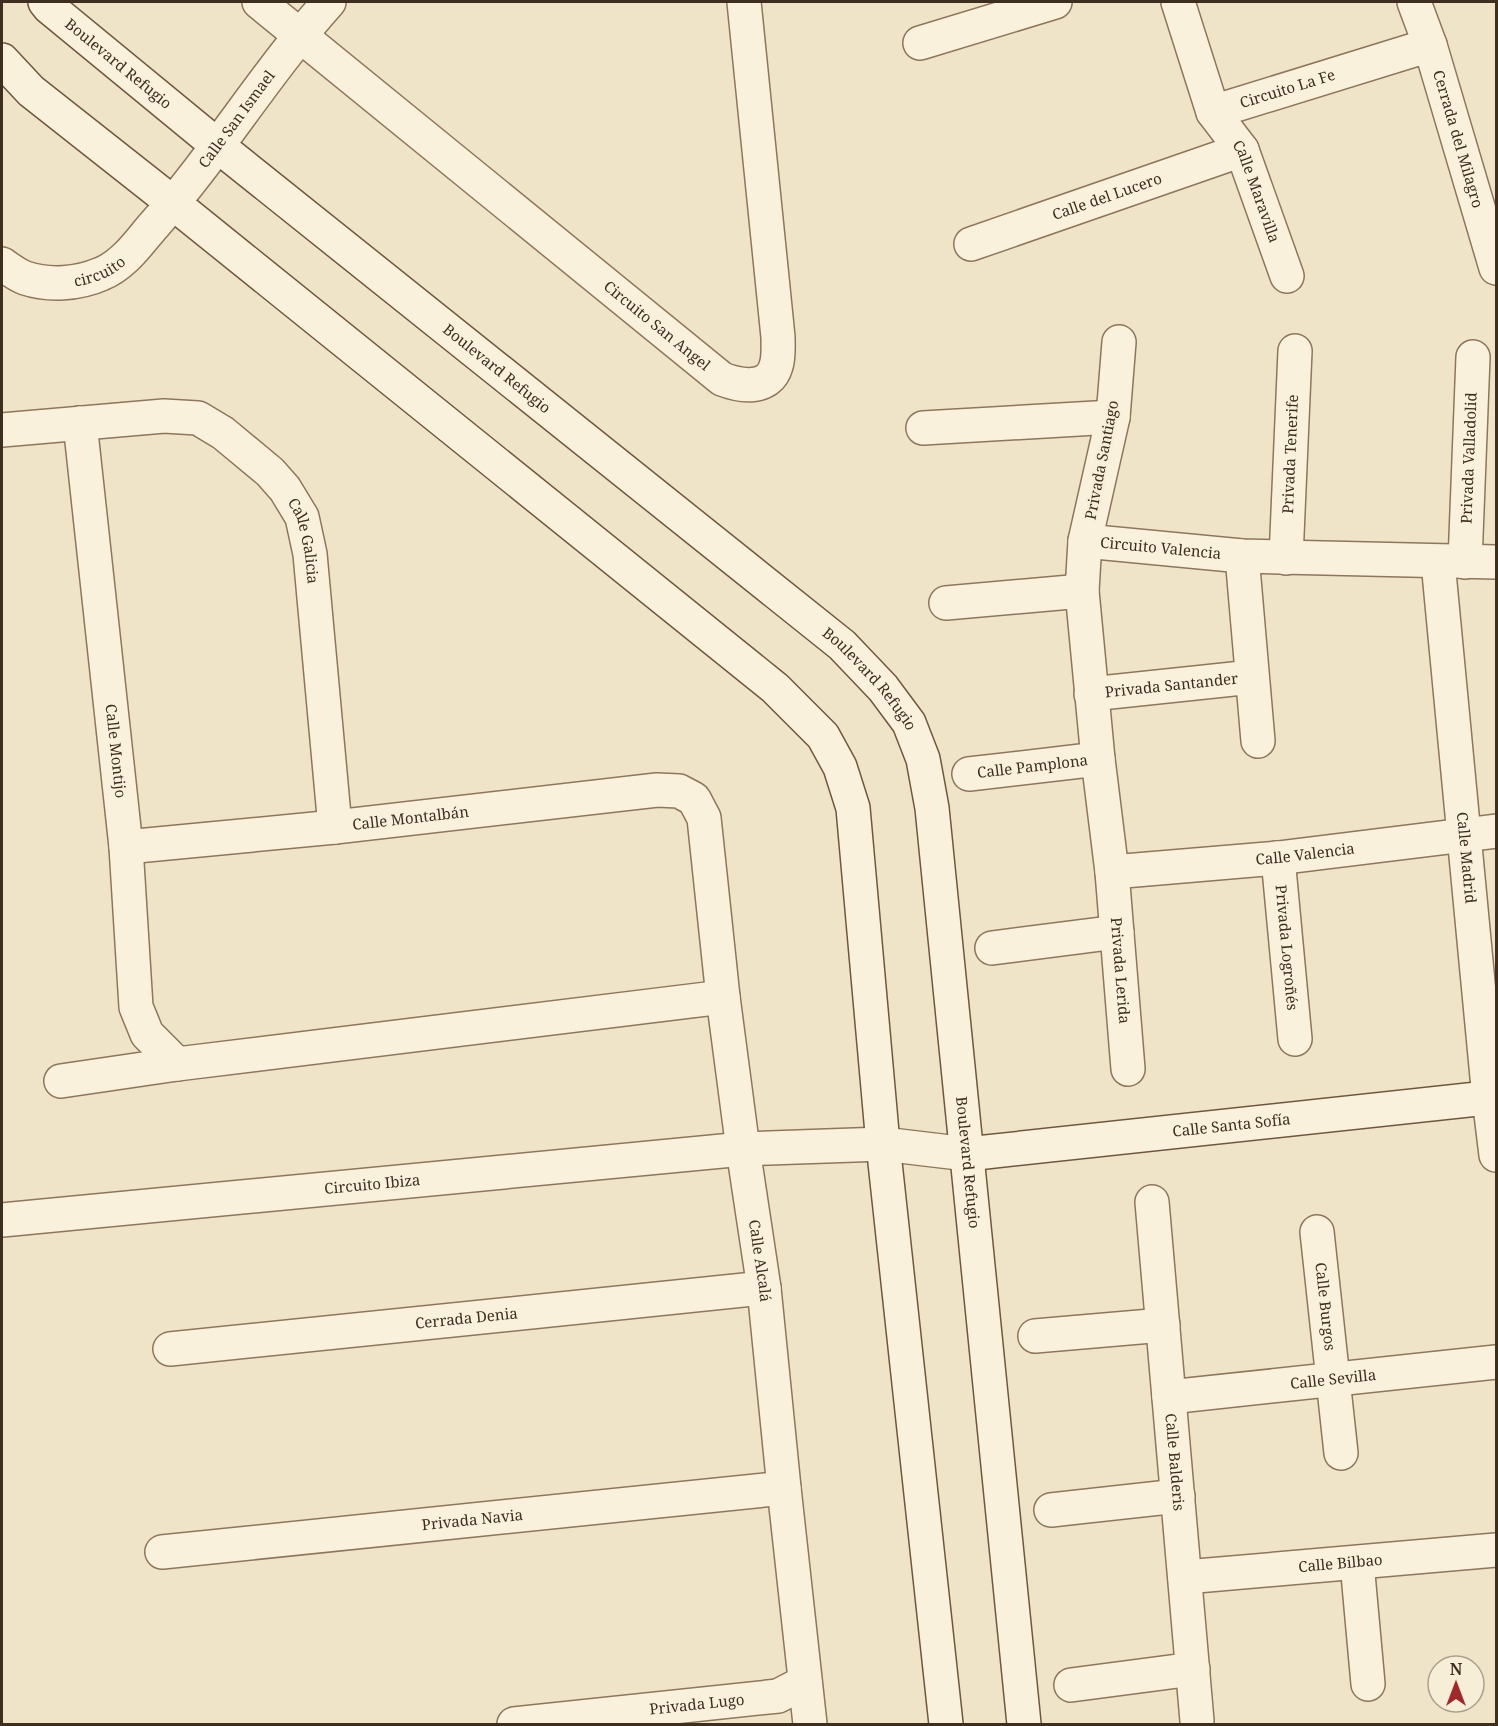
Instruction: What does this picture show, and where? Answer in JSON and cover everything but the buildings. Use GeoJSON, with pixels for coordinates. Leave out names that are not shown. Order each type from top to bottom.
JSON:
{"type":"FeatureCollection","features":[{"type":"Feature","properties":{"kind":"street","name":"Boulevard Refugio"},"geometry":{"type":"LineString","coordinates":[[45,2],[218,146],[842,645],[883,688],[909,723],[923,759],[932,808],[1024,1725]]}},
{"type":"Feature","properties":{"kind":"street","name":"Circuito San Angel"},"geometry":{"type":"LineString","coordinates":[[259,2],[722,379],[744,385],[764,382],[772,376],[776,366],[778,337],[744,2]]}},
{"type":"Feature","properties":{"kind":"street","name":"Calle San Ismael"},"geometry":{"type":"LineString","coordinates":[[173,203],[300,34],[329,2]]}},
{"type":"Feature","properties":{"kind":"street"},"geometry":{"type":"LineString","coordinates":[[920,43],[1055,2]]}},
{"type":"Feature","properties":{"kind":"street"},"geometry":{"type":"LineString","coordinates":[[1178,2],[1213,112]]}},
{"type":"Feature","properties":{"kind":"street"},"geometry":{"type":"LineString","coordinates":[[1414,2],[1430,45]]}},
{"type":"Feature","properties":{"kind":"street","name":"Circuito La Fe"},"geometry":{"type":"LineString","coordinates":[[1213,112],[1430,45]]}},
{"type":"Feature","properties":{"kind":"street","name":"Cerrada del Milagro"},"geometry":{"type":"LineString","coordinates":[[1430,45],[1497,267]]}},
{"type":"Feature","properties":{"kind":"street"},"geometry":{"type":"LineString","coordinates":[[2,60],[31,91],[774,688],[823,736],[840,767],[853,808],[883,1144],[946,1725]]}},
{"type":"Feature","properties":{"kind":"street","name":"Calle Maravilla"},"geometry":{"type":"LineString","coordinates":[[1213,112],[1242,150],[1287,276]]}},
{"type":"Feature","properties":{"kind":"street","name":"Calle del Lucero"},"geometry":{"type":"LineString","coordinates":[[971,244],[1242,150]]}},
{"type":"Feature","properties":{"kind":"street","name":"circuito"},"geometry":{"type":"LineString","coordinates":[[2,264],[24,278],[51,284],[75,282],[102,274],[122,261],[173,203]]}},
{"type":"Feature","properties":{"kind":"street","name":"Privada Santiago"},"geometry":{"type":"LineString","coordinates":[[1085,541],[1113,417],[1119,342]]}},
{"type":"Feature","properties":{"kind":"street","name":"Privada Tenerife"},"geometry":{"type":"LineString","coordinates":[[1286,558],[1295,351]]}},
{"type":"Feature","properties":{"kind":"street","name":"Privada Valladolid"},"geometry":{"type":"LineString","coordinates":[[1466,562],[1473,357]]}},
{"type":"Feature","properties":{"kind":"street","name":"Calle Galicia"},"geometry":{"type":"LineString","coordinates":[[2,430],[164,416],[198,418],[224,433],[270,472],[285,489],[302,517],[310,555],[336,826]]}},
{"type":"Feature","properties":{"kind":"street"},"geometry":{"type":"LineString","coordinates":[[923,428],[1113,417]]}},
{"type":"Feature","properties":{"kind":"street","name":"Calle Montijo"},"geometry":{"type":"LineString","coordinates":[[80,423],[126,847],[136,1007],[147,1034],[177,1064]]}},
{"type":"Feature","properties":{"kind":"street","name":"Circuito Valencia"},"geometry":{"type":"LineString","coordinates":[[1112,872],[1091,694],[1082,591],[1085,541],[1242,556],[1466,562]]}},
{"type":"Feature","properties":{"kind":"street"},"geometry":{"type":"LineString","coordinates":[[1242,556],[1258,741]]}},
{"type":"Feature","properties":{"kind":"street","name":"Calle Madrid"},"geometry":{"type":"LineString","coordinates":[[1466,562],[1463,834],[1493,1098],[1497,1155]]}},
{"type":"Feature","properties":{"kind":"street"},"geometry":{"type":"LineString","coordinates":[[946,603],[1082,591]]}},
{"type":"Feature","properties":{"kind":"street","name":"Privada Santander"},"geometry":{"type":"LineString","coordinates":[[1091,694],[1252,677]]}},
{"type":"Feature","properties":{"kind":"street","name":"Calle Pamplona"},"geometry":{"type":"LineString","coordinates":[[969,774],[1098,759]]}},
{"type":"Feature","properties":{"kind":"street","name":"Calle Montalbán"},"geometry":{"type":"LineString","coordinates":[[126,847],[657,790],[679,791],[694,799]]}},
{"type":"Feature","properties":{"kind":"street","name":"Calle Alcalá"},"geometry":{"type":"LineString","coordinates":[[694,799],[704,818],[723,997],[764,1288],[810,1725]]}},
{"type":"Feature","properties":{"kind":"street","name":"Calle Valencia"},"geometry":{"type":"LineString","coordinates":[[1112,872],[1278,858],[1497,831]]}},
{"type":"Feature","properties":{"kind":"street","name":"Privada Logroñés"},"geometry":{"type":"LineString","coordinates":[[1278,858],[1295,1039]]}},
{"type":"Feature","properties":{"kind":"street","name":"Privada Lerida"},"geometry":{"type":"LineString","coordinates":[[1112,872],[1128,1069]]}},
{"type":"Feature","properties":{"kind":"street"},"geometry":{"type":"LineString","coordinates":[[992,948],[1117,932]]}},
{"type":"Feature","properties":{"kind":"street"},"geometry":{"type":"LineString","coordinates":[[61,1081],[177,1064],[723,997]]}},
{"type":"Feature","properties":{"kind":"street","name":"Calle Santa Sofía"},"geometry":{"type":"LineString","coordinates":[[883,1144],[967,1154],[1493,1098]]}},
{"type":"Feature","properties":{"kind":"street","name":"Circuito Ibiza"},"geometry":{"type":"LineString","coordinates":[[2,1220],[743,1149],[883,1144]]}},
{"type":"Feature","properties":{"kind":"street","name":"Calle Balderis"},"geometry":{"type":"LineString","coordinates":[[1152,1202],[1197,1721]]}},
{"type":"Feature","properties":{"kind":"street","name":"Calle Burgos"},"geometry":{"type":"LineString","coordinates":[[1317,1232],[1341,1453]]}},
{"type":"Feature","properties":{"kind":"street","name":"Cerrada Denia"},"geometry":{"type":"LineString","coordinates":[[170,1349],[764,1288]]}},
{"type":"Feature","properties":{"kind":"street"},"geometry":{"type":"LineString","coordinates":[[1035,1336],[1163,1325]]}},
{"type":"Feature","properties":{"kind":"street","name":"Calle Sevilla"},"geometry":{"type":"LineString","coordinates":[[1169,1397],[1497,1362]]}},
{"type":"Feature","properties":{"kind":"street","name":"Privada Navia"},"geometry":{"type":"LineString","coordinates":[[162,1552],[784,1488]]}},
{"type":"Feature","properties":{"kind":"street"},"geometry":{"type":"LineString","coordinates":[[1051,1510],[1178,1496]]}},
{"type":"Feature","properties":{"kind":"street","name":"Calle Bilbao"},"geometry":{"type":"LineString","coordinates":[[1185,1577],[1497,1550]]}},
{"type":"Feature","properties":{"kind":"street"},"geometry":{"type":"LineString","coordinates":[[1357,1563],[1368,1684]]}},
{"type":"Feature","properties":{"kind":"street"},"geometry":{"type":"LineString","coordinates":[[1071,1685],[1193,1670]]}},
{"type":"Feature","properties":{"kind":"street","name":"Privada Lugo"},"geometry":{"type":"LineString","coordinates":[[514,1725],[778,1696],[805,1682]]}}]}
